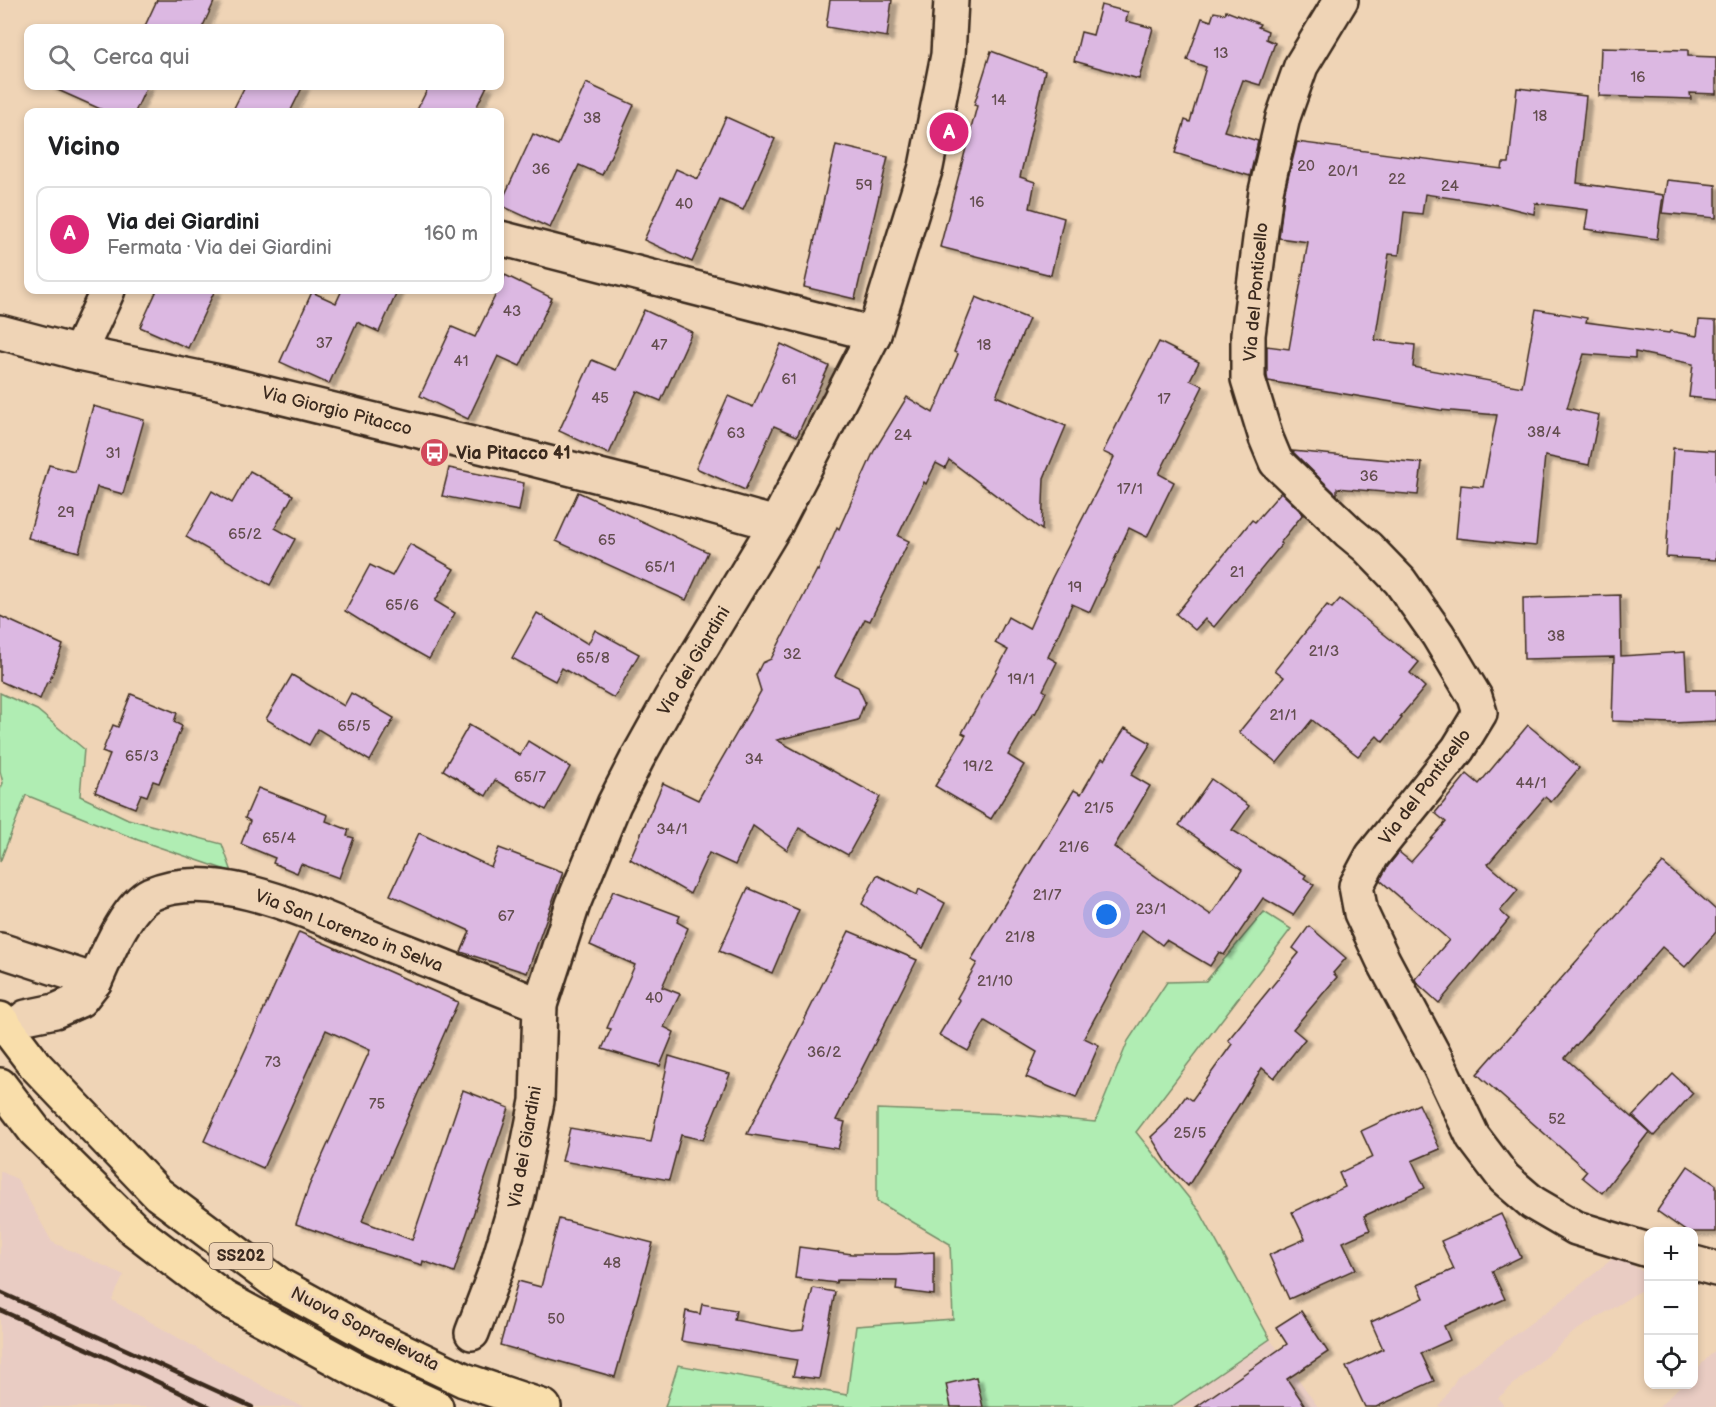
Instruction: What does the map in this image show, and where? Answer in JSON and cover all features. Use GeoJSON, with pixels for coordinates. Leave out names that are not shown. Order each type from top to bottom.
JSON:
{"type":"FeatureCollection","features":[{"type":"Feature","properties":{"kind":"highway","name":"Nuova Sopraelevata"},"geometry":{"type":"LineString","coordinates":[[13,1018],[35,1065],[158,1194],[281,1286],[374,1337],[464,1380],[543,1407]]}},
{"type":"Feature","properties":{"kind":"highway","name":"SS202"},"geometry":{"type":"LineString","coordinates":[[0,1085],[35,1131],[135,1230],[224,1298],[358,1371],[436,1407]]}},
{"type":"Feature","properties":{"kind":"street","name":"Via dei Giardini"},"geometry":{"type":"LineString","coordinates":[[472,1334],[496,1269],[518,1196],[537,1101],[540,1005],[573,904],[619,795],[671,698],[776,524],[874,334],[926,167],[948,55],[951,0]]}},
{"type":"Feature","properties":{"kind":"street","name":"Via del Ponticello"},"geometry":{"type":"LineString","coordinates":[[1341,0],[1301,66],[1283,117],[1265,202],[1248,335],[1248,379],[1266,438],[1276,462],[1400,581],[1438,635],[1475,697],[1480,713],[1458,749],[1372,856],[1356,886],[1361,913],[1473,1137],[1504,1178],[1533,1203],[1576,1228],[1644,1249]]}},
{"type":"Feature","properties":{"kind":"street"},"geometry":{"type":"LineString","coordinates":[[504,239],[874,334]]}},
{"type":"Feature","properties":{"kind":"street"},"geometry":{"type":"LineString","coordinates":[[79,353],[106,294]]}},
{"type":"Feature","properties":{"kind":"street","name":"Via Giorgio Pitacco"},"geometry":{"type":"LineString","coordinates":[[0,332],[79,353],[230,384],[600,476],[776,524]]}},
{"type":"Feature","properties":{"kind":"street","name":"Via San Lorenzo in Selva"},"geometry":{"type":"LineString","coordinates":[[13,1018],[55,1011],[80,1000],[95,981],[126,917],[149,895],[179,886],[219,887],[269,897],[540,1005]]}},
{"type":"Feature","properties":{"kind":"street"},"geometry":{"type":"LineString","coordinates":[[0,950],[95,981]]}},
{"type":"Feature","properties":{"kind":"street"},"geometry":{"type":"LineString","coordinates":[[1698,1264],[1716,1269]]}},
{"type":"Feature","properties":{"kind":"shaded area"},"geometry":{"type":"Polygon","coordinates":[[[0,1171],[17,1179],[52,1242],[124,1275],[112,1300],[304,1407],[0,1407],[0,1171]]]}},
{"type":"Feature","properties":{"kind":"shaded area"},"geometry":{"type":"Polygon","coordinates":[[[1617,1255],[1644,1272],[1644,1288],[1574,1332],[1498,1398],[1505,1407],[1439,1407],[1458,1376],[1562,1300],[1617,1255]]]}},
{"type":"Feature","properties":{"kind":"shaded area"},"geometry":{"type":"Polygon","coordinates":[[[1270,1339],[1318,1407],[1171,1407],[1270,1339]]]}},
{"type":"Feature","properties":{"kind":"shaded area"},"geometry":{"type":"Polygon","coordinates":[[[1716,1349],[1716,1407],[1659,1407],[1677,1389],[1698,1389],[1698,1368],[1716,1349]]]}},
{"type":"Feature","properties":{"kind":"green space"},"geometry":{"type":"Polygon","coordinates":[[[0,693],[37,710],[84,749],[80,796],[128,819],[222,844],[232,872],[138,840],[26,795],[0,862],[0,790],[3,783],[0,771],[0,693]]]}},
{"type":"Feature","properties":{"kind":"green space"},"geometry":{"type":"Polygon","coordinates":[[[1264,912],[1291,929],[1136,1132],[1200,1212],[1270,1339],[1171,1407],[665,1407],[678,1365],[847,1395],[856,1326],[953,1319],[950,1244],[877,1201],[877,1109],[1011,1114],[1095,1122],[1128,1041],[1167,982],[1206,981],[1264,912]]]}},
{"type":"Feature","properties":{"kind":"building"},"geometry":{"type":"Polygon","coordinates":[[[157,0],[215,0],[204,24],[146,24],[157,0]]]}},
{"type":"Feature","properties":{"kind":"building"},"geometry":{"type":"Polygon","coordinates":[[[830,0],[892,0],[887,37],[826,27],[830,0]]]}},
{"type":"Feature","properties":{"kind":"building"},"geometry":{"type":"Polygon","coordinates":[[[1101,5],[1128,12],[1126,21],[1153,28],[1139,79],[1074,61],[1081,32],[1093,35],[1101,5]]]}},
{"type":"Feature","properties":{"kind":"building"},"geometry":{"type":"Polygon","coordinates":[[[1226,11],[1260,24],[1258,27],[1268,31],[1266,39],[1275,43],[1260,85],[1243,80],[1224,131],[1258,141],[1250,176],[1175,153],[1185,120],[1190,122],[1206,67],[1187,60],[1202,18],[1211,21],[1214,12],[1225,14],[1226,11]]]}},
{"type":"Feature","properties":{"kind":"building"},"geometry":{"type":"Polygon","coordinates":[[[1601,48],[1688,50],[1688,56],[1716,57],[1716,94],[1690,93],[1691,99],[1599,96],[1601,48]]]}},
{"type":"Feature","properties":{"kind":"building"},"geometry":{"type":"Polygon","coordinates":[[[991,51],[1045,71],[1020,177],[1035,182],[1030,208],[1064,218],[1051,275],[940,247],[977,106],[974,105],[991,51]]]}},
{"type":"Feature","properties":{"kind":"building"},"geometry":{"type":"Polygon","coordinates":[[[586,83],[634,105],[602,175],[579,165],[550,228],[504,207],[504,196],[533,134],[558,145],[586,83]]]}},
{"type":"Feature","properties":{"kind":"building"},"geometry":{"type":"Polygon","coordinates":[[[1517,88],[1586,96],[1577,183],[1663,195],[1657,239],[1585,229],[1588,210],[1535,203],[1534,214],[1498,205],[1425,194],[1422,214],[1404,212],[1399,255],[1389,254],[1375,340],[1415,345],[1413,367],[1522,387],[1536,309],[1587,318],[1586,322],[1697,336],[1699,320],[1716,321],[1716,400],[1689,397],[1693,364],[1635,352],[1635,358],[1584,354],[1567,408],[1599,415],[1589,465],[1545,456],[1536,546],[1456,538],[1461,485],[1483,487],[1497,415],[1440,410],[1268,381],[1267,376],[1267,346],[1289,349],[1308,242],[1279,238],[1284,194],[1297,142],[1502,169],[1503,163],[1509,163],[1517,88]]]}},
{"type":"Feature","properties":{"kind":"building"},"geometry":{"type":"Polygon","coordinates":[[[58,90],[145,90],[137,108],[98,108],[58,90]]]}},
{"type":"Feature","properties":{"kind":"building"},"geometry":{"type":"Polygon","coordinates":[[[243,90],[301,90],[292,108],[234,108],[243,90]]]}},
{"type":"Feature","properties":{"kind":"building"},"geometry":{"type":"Polygon","coordinates":[[[427,90],[485,90],[476,108],[418,108],[427,90]]]}},
{"type":"Feature","properties":{"kind":"building"},"geometry":{"type":"Polygon","coordinates":[[[726,117],[775,139],[743,210],[720,200],[692,262],[644,240],[676,169],[698,179],[726,117]]]}},
{"type":"Feature","properties":{"kind":"building"},"geometry":{"type":"Polygon","coordinates":[[[836,145],[888,157],[855,299],[804,287],[836,145]]]}},
{"type":"Feature","properties":{"kind":"building"},"geometry":{"type":"Polygon","coordinates":[[[1667,180],[1716,185],[1716,218],[1662,213],[1667,180]]]}},
{"type":"Feature","properties":{"kind":"building"},"geometry":{"type":"Polygon","coordinates":[[[505,275],[552,298],[520,366],[498,356],[468,419],[420,396],[452,327],[475,337],[496,294],[504,294],[505,275]]]}},
{"type":"Feature","properties":{"kind":"building"},"geometry":{"type":"Polygon","coordinates":[[[155,294],[213,294],[188,348],[140,327],[155,294]]]}},
{"type":"Feature","properties":{"kind":"building"},"geometry":{"type":"Polygon","coordinates":[[[311,294],[336,303],[340,294],[396,294],[379,332],[357,322],[329,384],[280,362],[311,294]]]}},
{"type":"Feature","properties":{"kind":"building"},"geometry":{"type":"Polygon","coordinates":[[[976,297],[1029,319],[996,396],[1066,426],[1044,478],[1042,530],[949,460],[945,468],[936,463],[926,484],[924,482],[898,536],[909,541],[870,621],[865,619],[835,676],[858,687],[865,702],[858,720],[777,740],[880,797],[848,855],[799,828],[787,850],[753,826],[735,865],[709,853],[690,894],[630,859],[663,783],[698,800],[761,691],[756,675],[762,663],[771,659],[818,571],[874,451],[907,397],[933,413],[958,354],[954,352],[976,297]]]}},
{"type":"Feature","properties":{"kind":"building"},"geometry":{"type":"Polygon","coordinates":[[[644,310],[692,332],[661,401],[637,391],[609,454],[559,431],[592,360],[616,370],[644,310]]]}},
{"type":"Feature","properties":{"kind":"building"},"geometry":{"type":"Polygon","coordinates":[[[1159,342],[1199,362],[1190,380],[1203,386],[1159,474],[1174,482],[1147,537],[1129,528],[1090,612],[1072,604],[1048,657],[1057,662],[1043,690],[1046,692],[1035,714],[1033,713],[1008,755],[1024,765],[991,819],[935,786],[966,735],[962,733],[1008,650],[995,643],[1008,617],[1029,629],[1052,578],[1114,457],[1103,452],[1159,342]]]}},
{"type":"Feature","properties":{"kind":"building"},"geometry":{"type":"Polygon","coordinates":[[[781,344],[829,366],[797,436],[774,426],[745,490],[696,468],[728,396],[753,407],[781,344]]]}},
{"type":"Feature","properties":{"kind":"building"},"geometry":{"type":"Polygon","coordinates":[[[93,406],[144,420],[123,494],[97,487],[79,552],[28,538],[49,465],[75,472],[93,406]]]}},
{"type":"Feature","properties":{"kind":"building"},"geometry":{"type":"Polygon","coordinates":[[[1673,448],[1716,451],[1716,560],[1666,557],[1673,448]]]}},
{"type":"Feature","properties":{"kind":"building"},"geometry":{"type":"Polygon","coordinates":[[[1292,451],[1422,463],[1418,495],[1337,488],[1337,495],[1292,451]]]}},
{"type":"Feature","properties":{"kind":"building"},"geometry":{"type":"Polygon","coordinates":[[[449,468],[524,483],[519,511],[442,496],[449,468]]]}},
{"type":"Feature","properties":{"kind":"building"},"geometry":{"type":"Polygon","coordinates":[[[250,471],[293,495],[275,528],[295,539],[270,585],[186,537],[212,491],[232,503],[250,471]]]}},
{"type":"Feature","properties":{"kind":"building"},"geometry":{"type":"Polygon","coordinates":[[[578,492],[708,552],[686,600],[556,541],[578,492]]]}},
{"type":"Feature","properties":{"kind":"building"},"geometry":{"type":"Polygon","coordinates":[[[1281,492],[1303,514],[1280,543],[1282,544],[1214,627],[1205,619],[1195,630],[1176,614],[1252,520],[1255,522],[1281,492]]]}},
{"type":"Feature","properties":{"kind":"building"},"geometry":{"type":"Polygon","coordinates":[[[410,544],[454,569],[435,601],[455,613],[429,659],[345,611],[370,565],[392,576],[410,544]]]}},
{"type":"Feature","properties":{"kind":"building"},"geometry":{"type":"Polygon","coordinates":[[[1620,595],[1621,656],[1685,652],[1687,690],[1716,690],[1716,721],[1673,723],[1612,721],[1614,657],[1524,659],[1523,598],[1620,595]]]}},
{"type":"Feature","properties":{"kind":"building"},"geometry":{"type":"Polygon","coordinates":[[[1340,599],[1419,662],[1410,673],[1425,687],[1383,742],[1377,736],[1358,756],[1312,720],[1277,763],[1239,732],[1284,677],[1275,670],[1327,605],[1332,608],[1340,599]]]}},
{"type":"Feature","properties":{"kind":"building"},"geometry":{"type":"Polygon","coordinates":[[[537,613],[588,644],[595,630],[639,654],[614,698],[562,668],[555,681],[512,658],[537,613]]]}},
{"type":"Feature","properties":{"kind":"building"},"geometry":{"type":"Polygon","coordinates":[[[0,616],[63,645],[49,683],[47,682],[40,699],[0,681],[0,616]]]}},
{"type":"Feature","properties":{"kind":"building"},"geometry":{"type":"Polygon","coordinates":[[[292,675],[344,706],[351,693],[394,718],[370,761],[318,729],[309,745],[266,719],[292,675]]]}},
{"type":"Feature","properties":{"kind":"building"},"geometry":{"type":"Polygon","coordinates":[[[131,694],[177,713],[174,722],[182,726],[159,783],[153,781],[147,796],[141,794],[135,808],[95,792],[110,755],[102,752],[113,725],[118,727],[131,694]]]}},
{"type":"Feature","properties":{"kind":"building"},"geometry":{"type":"Polygon","coordinates":[[[469,725],[520,755],[528,741],[570,767],[546,810],[495,780],[486,796],[443,770],[469,725]]]}},
{"type":"Feature","properties":{"kind":"building"},"geometry":{"type":"Polygon","coordinates":[[[1528,725],[1579,768],[1551,802],[1545,797],[1488,864],[1518,890],[1500,911],[1509,919],[1439,1003],[1415,979],[1449,940],[1380,880],[1399,852],[1411,862],[1446,822],[1435,813],[1467,774],[1479,784],[1528,725]]]}},
{"type":"Feature","properties":{"kind":"building"},"geometry":{"type":"Polygon","coordinates":[[[1125,728],[1151,743],[1131,775],[1150,786],[1114,847],[1211,915],[1242,870],[1179,825],[1211,779],[1249,806],[1232,830],[1306,875],[1304,878],[1314,885],[1293,915],[1263,898],[1224,955],[1219,952],[1210,966],[1166,940],[1162,945],[1142,930],[1084,1038],[1099,1045],[1076,1098],[1026,1077],[1037,1052],[985,1021],[968,1051],[939,1035],[960,1000],[957,998],[977,963],[971,960],[1010,895],[1074,790],[1081,794],[1102,758],[1105,760],[1125,728]]]}},
{"type":"Feature","properties":{"kind":"building"},"geometry":{"type":"Polygon","coordinates":[[[258,788],[328,815],[326,821],[349,830],[347,836],[354,838],[339,878],[301,864],[297,873],[273,863],[275,858],[241,844],[250,821],[245,818],[258,788]]]}},
{"type":"Feature","properties":{"kind":"building"},"geometry":{"type":"Polygon","coordinates":[[[419,833],[491,867],[499,848],[563,872],[527,973],[461,952],[470,931],[390,895],[419,833]]]}},
{"type":"Feature","properties":{"kind":"building"},"geometry":{"type":"Polygon","coordinates":[[[1663,863],[1716,910],[1716,932],[1685,967],[1662,947],[1565,1058],[1649,1132],[1602,1193],[1582,1177],[1587,1171],[1477,1074],[1663,863]]]}},
{"type":"Feature","properties":{"kind":"building"},"geometry":{"type":"Polygon","coordinates":[[[877,875],[917,895],[919,889],[945,903],[923,948],[862,904],[877,875]]]}},
{"type":"Feature","properties":{"kind":"building"},"geometry":{"type":"Polygon","coordinates":[[[748,888],[799,910],[772,973],[719,951],[748,888]]]}},
{"type":"Feature","properties":{"kind":"building"},"geometry":{"type":"Polygon","coordinates":[[[613,891],[680,916],[677,922],[688,928],[662,987],[680,994],[664,1027],[674,1032],[660,1066],[602,1049],[611,1029],[607,1028],[635,965],[590,945],[613,891]]]}},
{"type":"Feature","properties":{"kind":"building"},"geometry":{"type":"Polygon","coordinates":[[[1309,926],[1346,958],[1333,973],[1337,977],[1293,1029],[1305,1039],[1274,1078],[1262,1068],[1188,1186],[1171,1169],[1151,1137],[1167,1122],[1186,1096],[1192,1100],[1232,1044],[1228,1040],[1299,953],[1293,948],[1309,926]]]}},
{"type":"Feature","properties":{"kind":"building"},"geometry":{"type":"Polygon","coordinates":[[[849,931],[917,960],[836,1120],[845,1122],[838,1149],[747,1134],[849,931]]]}},
{"type":"Feature","properties":{"kind":"building"},"geometry":{"type":"Polygon","coordinates":[[[299,932],[458,1002],[362,1221],[412,1240],[463,1090],[509,1108],[454,1272],[423,1261],[422,1265],[359,1246],[296,1224],[309,1186],[370,1050],[326,1030],[263,1168],[204,1141],[299,932]]]}},
{"type":"Feature","properties":{"kind":"building"},"geometry":{"type":"Polygon","coordinates":[[[669,1056],[730,1074],[703,1140],[681,1135],[669,1180],[562,1161],[570,1128],[651,1142],[669,1056]]]}},
{"type":"Feature","properties":{"kind":"building"},"geometry":{"type":"Polygon","coordinates":[[[1673,1074],[1693,1093],[1654,1136],[1633,1116],[1673,1074]]]}},
{"type":"Feature","properties":{"kind":"building"},"geometry":{"type":"Polygon","coordinates":[[[1419,1104],[1440,1149],[1412,1161],[1425,1188],[1364,1216],[1370,1230],[1343,1242],[1356,1269],[1289,1299],[1269,1255],[1305,1239],[1292,1212],[1345,1187],[1339,1173],[1373,1157],[1361,1131],[1419,1104]]]}},
{"type":"Feature","properties":{"kind":"building"},"geometry":{"type":"Polygon","coordinates":[[[1688,1166],[1716,1185],[1716,1232],[1698,1232],[1698,1227],[1680,1227],[1657,1211],[1688,1166]]]}},
{"type":"Feature","properties":{"kind":"building"},"geometry":{"type":"Polygon","coordinates":[[[1501,1214],[1521,1257],[1492,1271],[1505,1299],[1444,1326],[1450,1340],[1421,1353],[1434,1381],[1376,1407],[1365,1407],[1346,1367],[1383,1349],[1371,1322],[1424,1298],[1418,1285],[1454,1269],[1441,1241],[1501,1214]]]}},
{"type":"Feature","properties":{"kind":"building"},"geometry":{"type":"Polygon","coordinates":[[[559,1219],[653,1243],[615,1377],[500,1345],[518,1281],[541,1287],[559,1219]]]}},
{"type":"Feature","properties":{"kind":"building"},"geometry":{"type":"Polygon","coordinates":[[[799,1247],[852,1254],[934,1252],[934,1295],[896,1290],[897,1281],[837,1280],[836,1283],[795,1278],[799,1247]]]}},
{"type":"Feature","properties":{"kind":"building"},"geometry":{"type":"Polygon","coordinates":[[[813,1288],[835,1292],[819,1379],[793,1376],[797,1360],[681,1341],[686,1311],[700,1314],[702,1304],[736,1310],[734,1320],[793,1331],[803,1330],[813,1288]]]}},
{"type":"Feature","properties":{"kind":"building"},"geometry":{"type":"Polygon","coordinates":[[[1301,1311],[1328,1352],[1287,1379],[1306,1407],[1196,1407],[1287,1344],[1276,1327],[1301,1311]]]}},
{"type":"Feature","properties":{"kind":"building"},"geometry":{"type":"Polygon","coordinates":[[[976,1377],[983,1407],[951,1407],[946,1384],[976,1377]]]}},
{"type":"Feature","properties":{"kind":"railway"},"geometry":{"type":"LineString","coordinates":[[0,1292],[252,1407]]}},
{"type":"Feature","properties":{"kind":"railway"},"geometry":{"type":"LineString","coordinates":[[0,1310],[210,1407]]}},
{"type":"Feature","properties":{"kind":"place","name":"Via dei Giardini"},"geometry":{"type":"Point","coordinates":[949,132]}},
{"type":"Feature","properties":{"kind":"place","name":"Via Pitacco 41"},"geometry":{"type":"Point","coordinates":[435,453]}}]}
